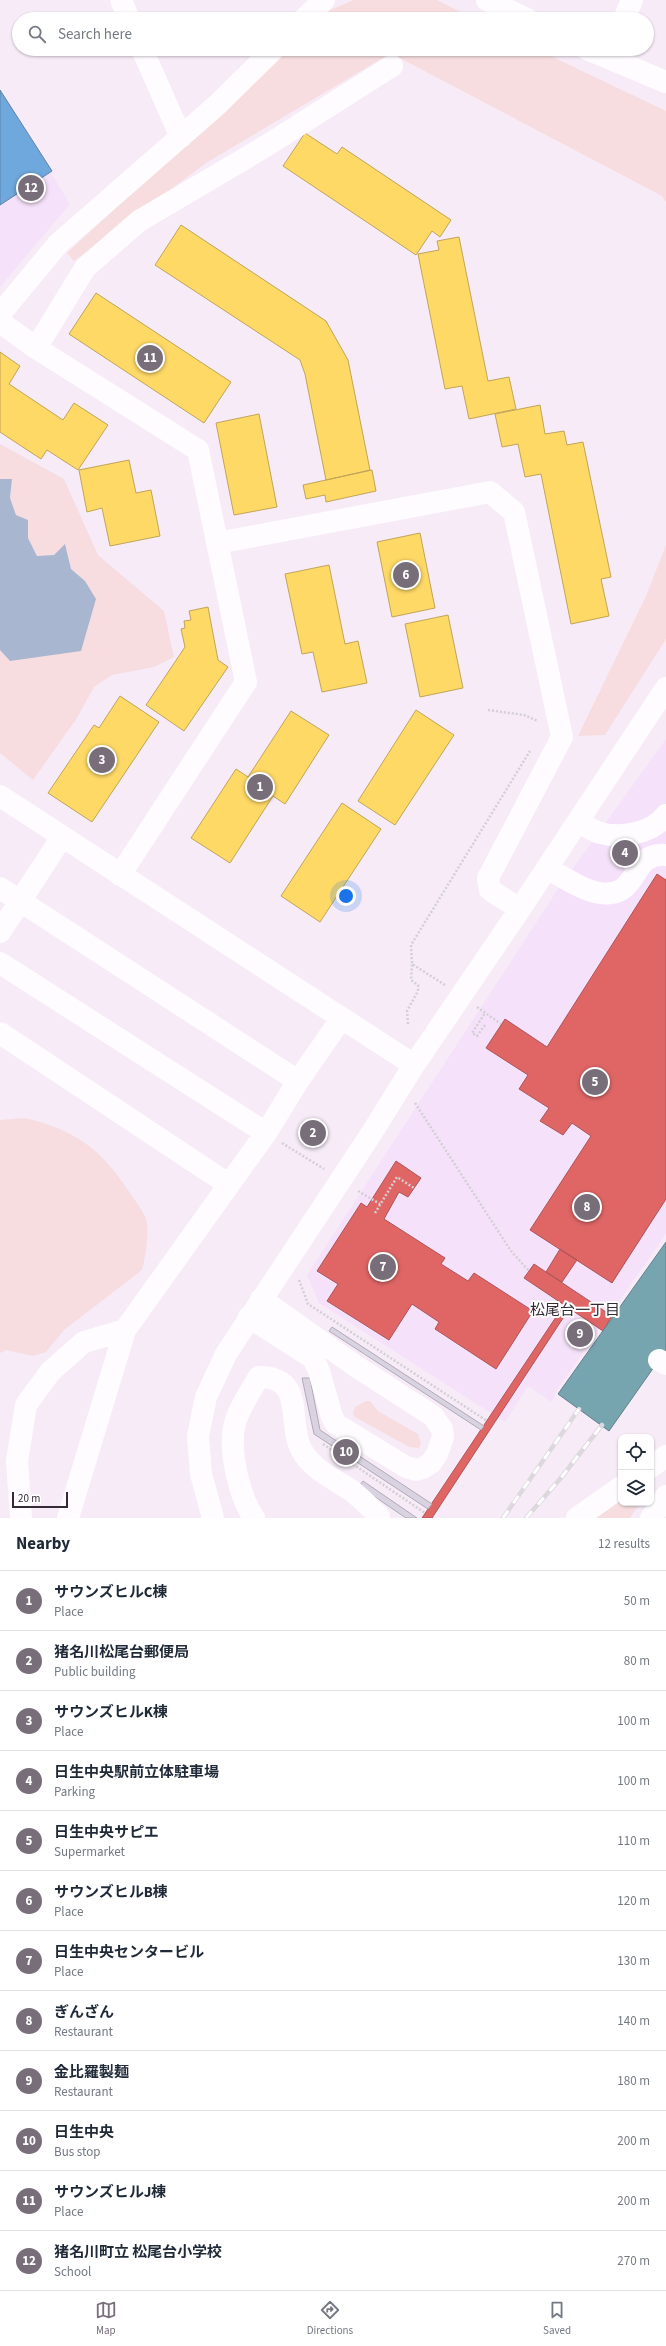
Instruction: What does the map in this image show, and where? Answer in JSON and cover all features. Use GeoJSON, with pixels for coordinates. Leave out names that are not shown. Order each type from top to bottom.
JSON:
{"type":"FeatureCollection","features":[{"type":"Feature","properties":{"kind":"street"},"geometry":{"type":"LineString","coordinates":[[121,0],[126,12]]}},
{"type":"Feature","properties":{"kind":"street"},"geometry":{"type":"LineString","coordinates":[[311,12],[324,0]]}},
{"type":"Feature","properties":{"kind":"street"},"geometry":{"type":"LineString","coordinates":[[487,0],[522,11]]}},
{"type":"Feature","properties":{"kind":"street"},"geometry":{"type":"LineString","coordinates":[[627,12],[632,0]]}},
{"type":"Feature","properties":{"kind":"street"},"geometry":{"type":"LineString","coordinates":[[145,56],[181,137]]}},
{"type":"Feature","properties":{"kind":"street"},"geometry":{"type":"LineString","coordinates":[[0,314],[58,244],[217,106],[267,56]]}},
{"type":"Feature","properties":{"kind":"street"},"geometry":{"type":"LineString","coordinates":[[610,56],[666,82]]}},
{"type":"Feature","properties":{"kind":"street"},"geometry":{"type":"LineString","coordinates":[[36,348],[85,268],[139,221],[266,146],[392,66]]}},
{"type":"Feature","properties":{"kind":"street"},"geometry":{"type":"LineString","coordinates":[[0,322],[36,348],[198,450],[246,682],[120,875]]}},
{"type":"Feature","properties":{"kind":"street"},"geometry":{"type":"LineString","coordinates":[[217,543],[490,492],[514,512],[562,737],[488,878],[490,890],[520,909]]}},
{"type":"Feature","properties":{"kind":"street"},"geometry":{"type":"LineString","coordinates":[[212,1518],[206,1498],[198,1454],[199,1421],[206,1397],[218,1369],[255,1308],[371,1134],[414,1065],[520,909],[666,688]]}},
{"type":"Feature","properties":{"kind":"street"},"geometry":{"type":"LineString","coordinates":[[0,796],[414,1065]]}},
{"type":"Feature","properties":{"kind":"street"},"geometry":{"type":"LineString","coordinates":[[578,822],[598,833],[614,836],[639,832],[660,823],[666,815]]}},
{"type":"Feature","properties":{"kind":"street"},"geometry":{"type":"LineString","coordinates":[[0,932],[62,837]]}},
{"type":"Feature","properties":{"kind":"street"},"geometry":{"type":"LineString","coordinates":[[547,868],[588,889],[614,893],[626,888],[644,861],[656,854],[666,855]]}},
{"type":"Feature","properties":{"kind":"street"},"geometry":{"type":"LineString","coordinates":[[0,888],[298,1081]]}},
{"type":"Feature","properties":{"kind":"street"},"geometry":{"type":"LineString","coordinates":[[0,963],[266,1133]]}},
{"type":"Feature","properties":{"kind":"street"},"geometry":{"type":"LineString","coordinates":[[68,1518],[125,1330],[228,1184],[266,1133],[298,1081],[341,1018]]}},
{"type":"Feature","properties":{"kind":"street"},"geometry":{"type":"LineString","coordinates":[[0,1033],[228,1184]]}},
{"type":"Feature","properties":{"kind":"street"},"geometry":{"type":"LineString","coordinates":[[255,1308],[357,1367],[433,1416],[442,1430],[443,1437],[438,1454],[431,1463],[416,1470],[406,1467],[336,1424],[332,1417],[319,1371],[313,1358],[255,1308]]}},
{"type":"Feature","properties":{"kind":"street"},"geometry":{"type":"LineString","coordinates":[[21,1518],[17,1461],[26,1405],[50,1372],[84,1342],[125,1330]]}},
{"type":"Feature","properties":{"kind":"street"},"geometry":{"type":"LineString","coordinates":[[254,1518],[241,1489],[234,1460],[235,1425],[242,1406],[259,1377],[270,1377],[280,1380],[290,1392],[300,1448],[311,1464],[352,1492],[378,1517]]}},
{"type":"Feature","properties":{"kind":"street"},"geometry":{"type":"LineString","coordinates":[[654,1464],[666,1456]]}},
{"type":"Feature","properties":{"kind":"street"},"geometry":{"type":"LineString","coordinates":[[577,1518],[618,1490]]}},
{"type":"Feature","properties":{"kind":"street"},"geometry":{"type":"LineString","coordinates":[[651,1518],[666,1496]]}},
{"type":"Feature","properties":{"kind":"path"},"geometry":{"type":"LineString","coordinates":[[488,710],[524,715],[544,723]]}},
{"type":"Feature","properties":{"kind":"path"},"geometry":{"type":"LineString","coordinates":[[408,1024],[407,1011],[418,991],[418,985],[411,980],[412,964],[410,945],[533,746]]}},
{"type":"Feature","properties":{"kind":"path"},"geometry":{"type":"LineString","coordinates":[[412,964],[429,975]]}},
{"type":"Feature","properties":{"kind":"path"},"geometry":{"type":"LineString","coordinates":[[485,1013],[472,1033],[477,1036],[485,1025]]}},
{"type":"Feature","properties":{"kind":"path"},"geometry":{"type":"LineString","coordinates":[[414,1101],[511,1251],[529,1271]]}},
{"type":"Feature","properties":{"kind":"path"},"geometry":{"type":"LineString","coordinates":[[375,1213],[397,1177],[414,1188]]}},
{"type":"Feature","properties":{"kind":"path"},"geometry":{"type":"LineString","coordinates":[[371,1199],[380,1204]]}},
{"type":"Feature","properties":{"kind":"path"},"geometry":{"type":"LineString","coordinates":[[298,1274],[308,1304],[487,1421]]}},
{"type":"Feature","properties":{"kind":"shaded area"},"geometry":{"type":"Polygon","coordinates":[[[354,0],[437,0],[461,12],[328,12],[354,0]]]}},
{"type":"Feature","properties":{"kind":"shaded area"},"geometry":{"type":"Polygon","coordinates":[[[280,56],[386,56],[206,163],[74,261],[67,253],[280,56]]]}},
{"type":"Feature","properties":{"kind":"shaded area"},"geometry":{"type":"Polygon","coordinates":[[[396,56],[551,56],[666,111],[666,202],[662,196],[396,56]]]}},
{"type":"Feature","properties":{"kind":"shaded area"},"geometry":{"type":"Polygon","coordinates":[[[0,90],[70,204],[0,287],[0,90]]]}},
{"type":"Feature","properties":{"kind":"shaded area"},"geometry":{"type":"Polygon","coordinates":[[[0,444],[64,479],[98,555],[164,611],[174,657],[154,667],[112,675],[94,687],[77,718],[33,780],[0,753],[0,650],[10,661],[85,581],[71,569],[65,545],[54,555],[37,556],[28,538],[28,520],[16,515],[10,498],[12,479],[0,479],[0,444]]]}},
{"type":"Feature","properties":{"kind":"shaded area"},"geometry":{"type":"Polygon","coordinates":[[[666,545],[666,639],[605,735],[578,736],[646,596],[666,545]]]}},
{"type":"Feature","properties":{"kind":"shaded area"},"geometry":{"type":"Polygon","coordinates":[[[666,739],[666,1234],[556,1391],[552,1402],[528,1386],[505,1422],[319,1303],[307,1275],[556,892],[666,739]]]}},
{"type":"Feature","properties":{"kind":"shaded area"},"geometry":{"type":"Polygon","coordinates":[[[24,1118],[73,1135],[97,1153],[109,1164],[141,1209],[147,1224],[146,1252],[142,1270],[64,1330],[46,1352],[33,1356],[6,1350],[0,1353],[0,1120],[24,1118]]]}},
{"type":"Feature","properties":{"kind":"shaded area"},"geometry":{"type":"Polygon","coordinates":[[[366,1401],[370,1401],[378,1411],[418,1434],[421,1443],[419,1448],[409,1447],[355,1417],[353,1414],[355,1407],[366,1401]]]}},
{"type":"Feature","properties":{"kind":"shaded area"},"geometry":{"type":"Polygon","coordinates":[[[618,1502],[618,1506],[638,1506],[630,1518],[596,1518],[618,1502]]]}},
{"type":"Feature","properties":{"kind":"water"},"geometry":{"type":"Polygon","coordinates":[[[0,479],[12,479],[10,498],[16,515],[28,520],[28,538],[37,556],[54,555],[65,544],[71,569],[85,581],[96,599],[81,651],[10,661],[0,650],[0,479]]]}},
{"type":"Feature","properties":{"kind":"building: Homes"},"geometry":{"type":"Polygon","coordinates":[[[305,133],[337,154],[342,147],[451,220],[440,237],[432,231],[416,255],[283,166],[305,133]]]}},
{"type":"Feature","properties":{"kind":"building: Homes"},"geometry":{"type":"Polygon","coordinates":[[[181,225],[326,321],[348,360],[370,470],[326,480],[305,374],[300,360],[155,265],[181,225]]]}},
{"type":"Feature","properties":{"kind":"building: Homes"},"geometry":{"type":"Polygon","coordinates":[[[459,237],[488,381],[509,377],[516,409],[469,419],[462,386],[445,389],[418,254],[439,250],[437,241],[459,237]]]}},
{"type":"Feature","properties":{"kind":"building: Homes"},"geometry":{"type":"Polygon","coordinates":[[[96,293],[231,382],[204,423],[69,334],[96,293]]]}},
{"type":"Feature","properties":{"kind":"building: Homes"},"geometry":{"type":"Polygon","coordinates":[[[0,352],[20,366],[9,384],[63,420],[74,403],[108,425],[78,470],[47,450],[41,459],[0,432],[0,352]]]}},
{"type":"Feature","properties":{"kind":"building: Homes"},"geometry":{"type":"Polygon","coordinates":[[[540,405],[545,434],[564,431],[567,445],[583,442],[611,577],[601,579],[609,616],[571,624],[541,474],[525,477],[518,444],[502,447],[495,414],[540,405]]]}},
{"type":"Feature","properties":{"kind":"building: Homes"},"geometry":{"type":"Polygon","coordinates":[[[259,414],[277,507],[234,515],[216,423],[259,414]]]}},
{"type":"Feature","properties":{"kind":"building: Homes"},"geometry":{"type":"Polygon","coordinates":[[[129,460],[136,493],[151,490],[160,536],[110,546],[102,508],[87,512],[79,470],[129,460]]]}},
{"type":"Feature","properties":{"kind":"building: Homes"},"geometry":{"type":"Polygon","coordinates":[[[372,470],[376,491],[326,502],[325,495],[306,499],[303,485],[372,470]]]}},
{"type":"Feature","properties":{"kind":"building: Homes"},"geometry":{"type":"Polygon","coordinates":[[[420,533],[435,608],[392,617],[377,542],[420,533]]]}},
{"type":"Feature","properties":{"kind":"building: Homes"},"geometry":{"type":"Polygon","coordinates":[[[329,565],[345,644],[358,641],[367,683],[322,692],[313,652],[302,654],[285,574],[329,565]]]}},
{"type":"Feature","properties":{"kind":"building: Homes"},"geometry":{"type":"Polygon","coordinates":[[[208,607],[218,660],[228,667],[184,731],[146,705],[185,647],[181,629],[185,628],[184,621],[191,620],[189,611],[208,607]]]}},
{"type":"Feature","properties":{"kind":"building: Homes"},"geometry":{"type":"Polygon","coordinates":[[[448,615],[463,688],[420,697],[405,624],[448,615]]]}},
{"type":"Feature","properties":{"kind":"building: Homes"},"geometry":{"type":"Polygon","coordinates":[[[120,696],[159,722],[92,822],[48,793],[94,725],[99,728],[120,696]]]}},
{"type":"Feature","properties":{"kind":"building: Homes"},"geometry":{"type":"Polygon","coordinates":[[[416,710],[454,735],[395,825],[358,801],[416,710]]]}},
{"type":"Feature","properties":{"kind":"building: Homes"},"geometry":{"type":"Polygon","coordinates":[[[291,711],[329,735],[285,804],[273,796],[230,863],[191,838],[236,769],[248,777],[291,711]]]}},
{"type":"Feature","properties":{"kind":"building: Homes"},"geometry":{"type":"Polygon","coordinates":[[[342,803],[381,829],[320,922],[281,896],[342,803]]]}},
{"type":"Feature","properties":{"kind":"building: Shops"},"geometry":{"type":"Polygon","coordinates":[[[657,874],[666,880],[666,1199],[612,1283],[530,1230],[591,1136],[572,1123],[563,1135],[540,1121],[549,1108],[519,1089],[528,1075],[486,1048],[505,1019],[547,1047],[657,874]]]}},
{"type":"Feature","properties":{"kind":"building: Shops"},"geometry":{"type":"Polygon","coordinates":[[[396,1161],[421,1178],[408,1197],[399,1192],[384,1219],[445,1258],[441,1264],[468,1281],[474,1273],[533,1311],[496,1369],[435,1329],[439,1322],[412,1304],[389,1340],[327,1301],[338,1284],[317,1271],[361,1203],[367,1207],[396,1161]]]}},
{"type":"Feature","properties":{"kind":"building: Shops"},"geometry":{"type":"Polygon","coordinates":[[[560,1249],[577,1260],[562,1282],[546,1272],[560,1249]]]}},
{"type":"Feature","properties":{"kind":"building: Shops"},"geometry":{"type":"Polygon","coordinates":[[[534,1264],[612,1316],[603,1331],[524,1278],[534,1264]]]}},
{"type":"Feature","properties":{"kind":"building: Shops"},"geometry":{"type":"Polygon","coordinates":[[[564,1305],[569,1309],[432,1518],[422,1518],[564,1305]]]}},
{"type":"Feature","properties":{"kind":"building: Schools"},"geometry":{"type":"Polygon","coordinates":[[[0,90],[52,171],[0,205],[0,90]]]}},
{"type":"Feature","properties":{"kind":"building: Public"},"geometry":{"type":"Polygon","coordinates":[[[666,1242],[666,1350],[609,1431],[558,1394],[666,1242]]]}},
{"type":"Feature","properties":{"kind":"building: Other"},"geometry":{"type":"Polygon","coordinates":[[[332,1327],[484,1426],[481,1430],[329,1331],[332,1327]]]}},
{"type":"Feature","properties":{"kind":"building: Other"},"geometry":{"type":"Polygon","coordinates":[[[302,1378],[310,1378],[320,1430],[432,1504],[428,1509],[314,1434],[302,1378]]]}},
{"type":"Feature","properties":{"kind":"building: Other"},"geometry":{"type":"Polygon","coordinates":[[[363,1481],[417,1518],[406,1518],[359,1486],[363,1481]]]}},
{"type":"Feature","properties":{"kind":"railway"},"geometry":{"type":"LineString","coordinates":[[503,1518],[579,1409]]}},
{"type":"Feature","properties":{"kind":"railway"},"geometry":{"type":"LineString","coordinates":[[526,1518],[560,1479],[602,1425]]}},
{"type":"Feature","properties":{"kind":"place","name":"猪名川町立 松尾台小学校"},"geometry":{"type":"Point","coordinates":[31,188]}},
{"type":"Feature","properties":{"kind":"place","name":"サウンズヒルJ棟"},"geometry":{"type":"Point","coordinates":[150,358]}},
{"type":"Feature","properties":{"kind":"place","name":"サウンズヒルB棟"},"geometry":{"type":"Point","coordinates":[406,575]}},
{"type":"Feature","properties":{"kind":"place","name":"サウンズヒルK棟"},"geometry":{"type":"Point","coordinates":[102,760]}},
{"type":"Feature","properties":{"kind":"place","name":"サウンズヒルC棟"},"geometry":{"type":"Point","coordinates":[260,787]}},
{"type":"Feature","properties":{"kind":"place","name":"日生中央駅前立体駐車場"},"geometry":{"type":"Point","coordinates":[625,853]}},
{"type":"Feature","properties":{"kind":"place","name":"日生中央サピエ"},"geometry":{"type":"Point","coordinates":[595,1082]}},
{"type":"Feature","properties":{"kind":"place","name":"猪名川松尾台郵便局"},"geometry":{"type":"Point","coordinates":[313,1133]}},
{"type":"Feature","properties":{"kind":"place","name":"ぎんざん"},"geometry":{"type":"Point","coordinates":[587,1207]}},
{"type":"Feature","properties":{"kind":"place","name":"日生中央センタービル"},"geometry":{"type":"Point","coordinates":[383,1267]}},
{"type":"Feature","properties":{"kind":"place","name":"金比羅製麺"},"geometry":{"type":"Point","coordinates":[580,1334]}},
{"type":"Feature","properties":{"kind":"place","name":"日生中央"},"geometry":{"type":"Point","coordinates":[346,1452]}},
{"type":"Feature","properties":{"kind":"district","name":"松尾台一丁目"},"geometry":{"type":"Point","coordinates":[575,1310]}}]}
